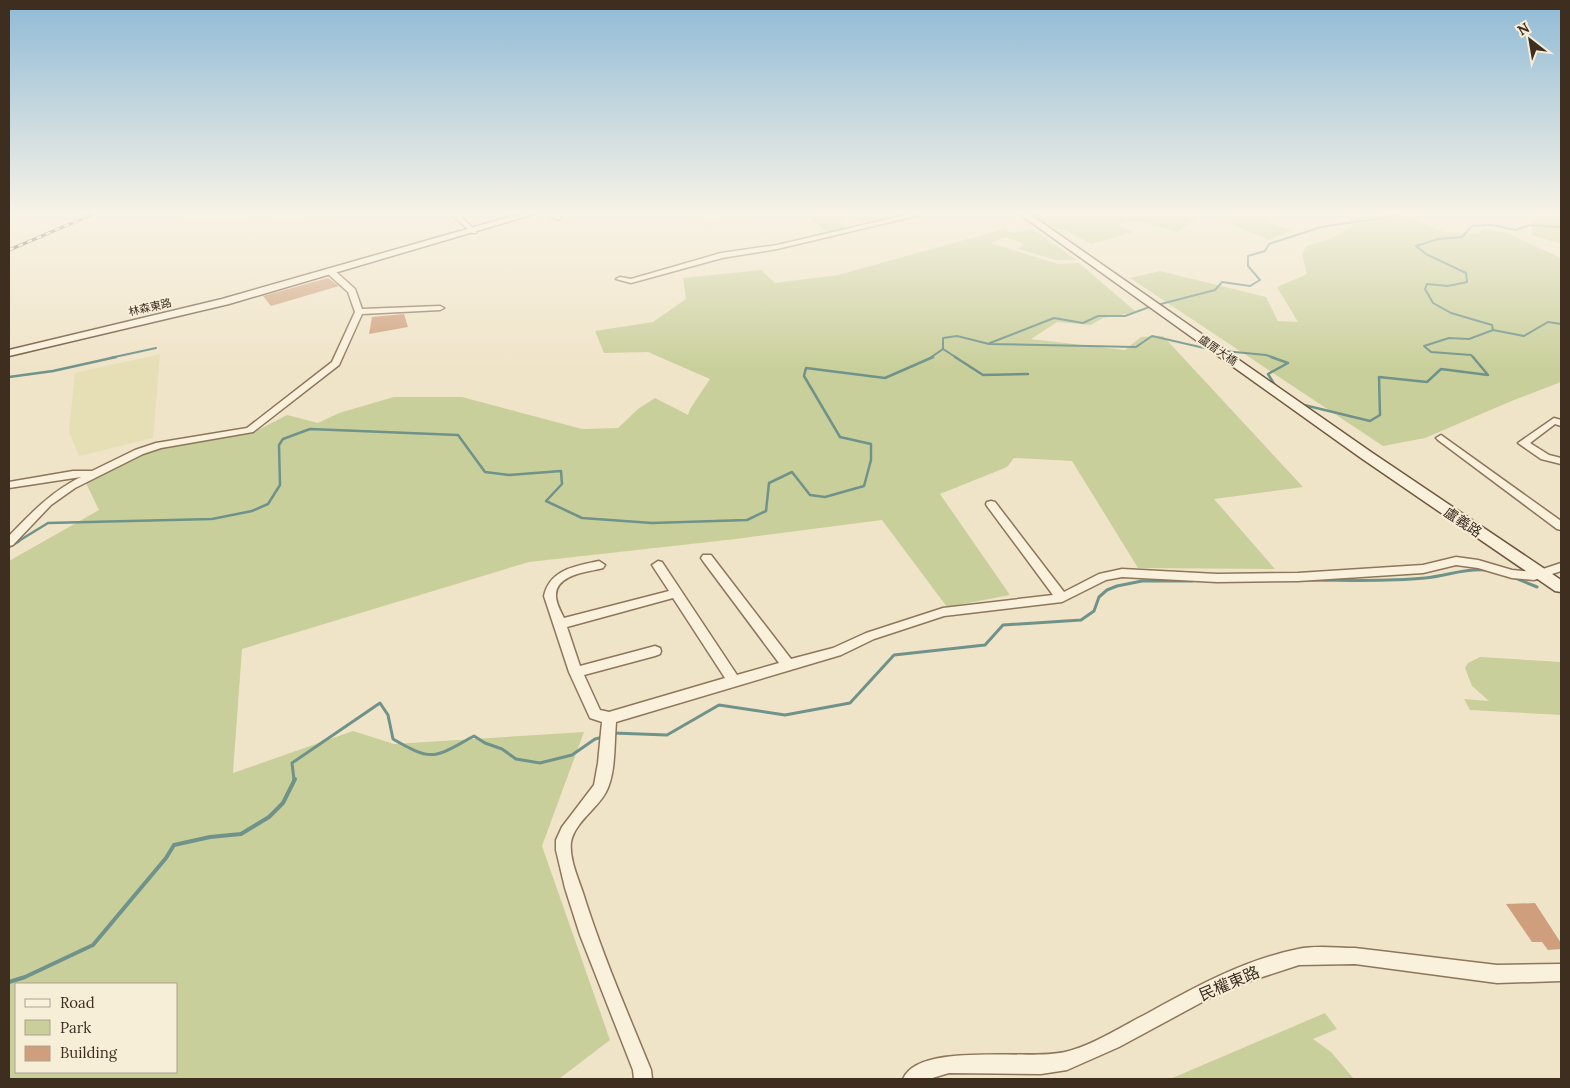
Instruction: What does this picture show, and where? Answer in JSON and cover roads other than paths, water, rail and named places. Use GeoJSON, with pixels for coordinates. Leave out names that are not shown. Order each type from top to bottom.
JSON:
{"type":"FeatureCollection","features":[{"type":"Feature","properties":{"kind":"street","name":"林森東路"},"geometry":{"type":"LineString","coordinates":[[9,353],[225,302],[353,266]]}},
{"type":"Feature","properties":{"kind":"street"},"geometry":{"type":"LineString","coordinates":[[620,279],[631,281],[686,266]]}},
{"type":"Feature","properties":{"kind":"street","name":"盧厝大橋"},"geometry":{"type":"LineString","coordinates":[[1099,266],[1366,455]]}},
{"type":"Feature","properties":{"kind":"street"},"geometry":{"type":"LineString","coordinates":[[9,542],[47,503],[71,486],[139,452],[159,445],[250,430],[336,363],[359,312],[352,291],[331,272]]}},
{"type":"Feature","properties":{"kind":"street"},"geometry":{"type":"LineString","coordinates":[[359,312],[440,308]]}},
{"type":"Feature","properties":{"kind":"street"},"geometry":{"type":"LineString","coordinates":[[1559,419],[1523,443],[1545,457],[1561,461]]}},
{"type":"Feature","properties":{"kind":"street"},"geometry":{"type":"LineString","coordinates":[[1441,438],[1561,526]]}},
{"type":"Feature","properties":{"kind":"street","name":"盧義路"},"geometry":{"type":"LineString","coordinates":[[1366,455],[1561,587]]}},
{"type":"Feature","properties":{"kind":"street"},"geometry":{"type":"LineString","coordinates":[[9,485],[73,474],[94,474]]}},
{"type":"Feature","properties":{"kind":"street"},"geometry":{"type":"LineString","coordinates":[[991,504],[1062,598]]}},
{"type":"Feature","properties":{"kind":"street"},"geometry":{"type":"LineString","coordinates":[[707,558],[788,664]]}},
{"type":"Feature","properties":{"kind":"street"},"geometry":{"type":"LineString","coordinates":[[600,565],[556,579],[550,586],[550,596],[576,672],[595,714],[609,718],[788,664],[836,652],[870,636],[942,612],[1062,598],[1104,578],[1122,573],[1217,578],[1298,578],[1423,569],[1456,561],[1478,564],[1512,574],[1534,576],[1561,567]]}},
{"type":"Feature","properties":{"kind":"street"},"geometry":{"type":"LineString","coordinates":[[658,565],[734,680]]}},
{"type":"Feature","properties":{"kind":"street"},"geometry":{"type":"LineString","coordinates":[[559,624],[676,593]]}},
{"type":"Feature","properties":{"kind":"street"},"geometry":{"type":"LineString","coordinates":[[576,672],[656,651]]}},
{"type":"Feature","properties":{"kind":"street"},"geometry":{"type":"LineString","coordinates":[[609,718],[608,742],[601,786],[573,822],[563,842],[568,870],[582,919],[603,980],[642,1070],[643,1079]]}},
{"type":"Feature","properties":{"kind":"street","name":"民權東路"},"geometry":{"type":"LineString","coordinates":[[912,1079],[929,1069],[949,1064],[1041,1064],[1067,1061],[1113,1041],[1211,988],[1250,972],[1299,957],[1355,956],[1497,974],[1561,973]]}},
{"type":"Feature","properties":{"kind":"waterway"},"geometry":{"type":"LineString","coordinates":[[1157,305],[1215,290],[1222,282],[1250,286],[1260,280],[1248,266]]}},
{"type":"Feature","properties":{"kind":"waterway"},"geometry":{"type":"LineString","coordinates":[[1451,266],[1466,273],[1467,282],[1448,286],[1427,284],[1425,289],[1433,303],[1451,313],[1492,325],[1493,330]]}},
{"type":"Feature","properties":{"kind":"waterway"},"geometry":{"type":"LineString","coordinates":[[990,343],[1054,318],[1083,323],[1098,316],[1125,316],[1152,306]]}},
{"type":"Feature","properties":{"kind":"waterway"},"geometry":{"type":"LineString","coordinates":[[1493,330],[1524,336],[1548,322],[1561,324]]}},
{"type":"Feature","properties":{"kind":"waterway"},"geometry":{"type":"LineString","coordinates":[[1473,357],[1471,355],[1431,352],[1424,346],[1449,338],[1469,339],[1493,330]]}},
{"type":"Feature","properties":{"kind":"waterway"},"geometry":{"type":"LineString","coordinates":[[943,349],[943,338],[957,336],[989,344],[1136,347],[1152,336],[1213,350]]}},
{"type":"Feature","properties":{"kind":"waterway"},"geometry":{"type":"LineString","coordinates":[[110,358],[156,348]]}},
{"type":"Feature","properties":{"kind":"waterway"},"geometry":{"type":"LineString","coordinates":[[930,358],[943,349]]}},
{"type":"Feature","properties":{"kind":"waterway"},"geometry":{"type":"LineString","coordinates":[[943,349],[957,358]]}},
{"type":"Feature","properties":{"kind":"waterway"},"geometry":{"type":"LineString","coordinates":[[1224,351],[1266,355],[1275,358]]}},
{"type":"Feature","properties":{"kind":"waterway"},"geometry":{"type":"LineString","coordinates":[[9,377],[53,371],[116,357]]}},
{"type":"Feature","properties":{"kind":"waterway"},"geometry":{"type":"LineString","coordinates":[[17,542],[48,523],[212,519],[252,511],[268,504],[280,485],[279,445],[283,439],[310,429],[458,435],[485,472],[509,475],[561,471],[562,484],[546,501],[582,518],[652,523],[747,520],[766,511],[769,483],[792,472],[810,495],[825,497],[864,486],[871,460],[871,444],[840,437],[804,376],[806,368],[885,378],[933,357]]}},
{"type":"Feature","properties":{"kind":"waterway"},"geometry":{"type":"LineString","coordinates":[[955,357],[983,375],[1028,374]]}},
{"type":"Feature","properties":{"kind":"waterway"},"geometry":{"type":"LineString","coordinates":[[1271,357],[1288,363],[1268,374],[1276,387]]}},
{"type":"Feature","properties":{"kind":"waterway"},"geometry":{"type":"LineString","coordinates":[[1300,404],[1370,421],[1380,415],[1379,377],[1427,382],[1441,369],[1488,375],[1473,357]]}},
{"type":"Feature","properties":{"kind":"waterway"},"geometry":{"type":"LineString","coordinates":[[9,547],[19,541]]}},
{"type":"Feature","properties":{"kind":"waterway"},"geometry":{"type":"LineString","coordinates":[[1305,580],[1410,579],[1471,570],[1486,570]]}},
{"type":"Feature","properties":{"kind":"waterway"},"geometry":{"type":"LineString","coordinates":[[1513,577],[1537,587]]}},
{"type":"Feature","properties":{"kind":"waterway"},"geometry":{"type":"LineString","coordinates":[[613,733],[667,735],[719,705],[785,715],[850,703],[894,655],[985,645],[1003,625],[1081,620],[1094,611],[1099,597],[1107,590],[1117,586],[1142,581],[1192,581]]}},
{"type":"Feature","properties":{"kind":"waterway"},"geometry":{"type":"LineString","coordinates":[[294,780],[292,763],[380,703],[388,715],[393,739],[417,752],[426,754],[442,753],[474,736],[485,743],[502,749],[516,759],[540,763],[572,755],[595,739],[603,737]]}},
{"type":"Feature","properties":{"kind":"waterway"},"geometry":{"type":"LineString","coordinates":[[9,982],[25,977],[93,945],[166,858],[174,845],[210,837],[241,834],[269,817],[283,803],[295,779]]}}]}
